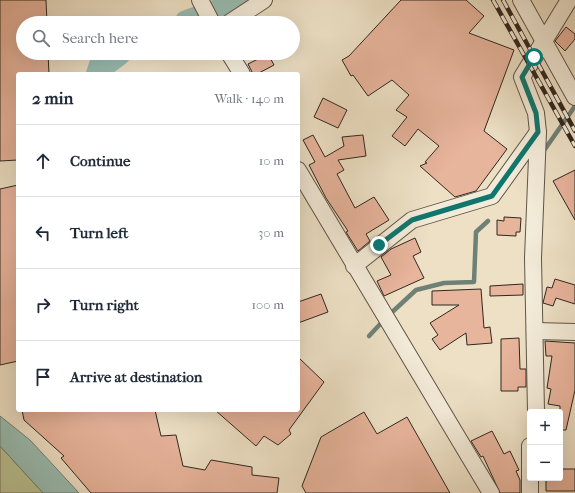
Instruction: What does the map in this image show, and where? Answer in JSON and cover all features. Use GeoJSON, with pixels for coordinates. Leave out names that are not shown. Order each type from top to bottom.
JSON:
{"type":"FeatureCollection","features":[{"type":"Feature","properties":{"kind":"street"},"geometry":{"type":"LineString","coordinates":[[200,0],[208,16]]}},
{"type":"Feature","properties":{"kind":"street"},"geometry":{"type":"LineString","coordinates":[[240,16],[264,0]]}},
{"type":"Feature","properties":{"kind":"street"},"geometry":{"type":"LineString","coordinates":[[521,0],[574,96]]}},
{"type":"Feature","properties":{"kind":"street"},"geometry":{"type":"LineString","coordinates":[[536,409],[533,258],[538,132],[536,113],[522,77],[568,0]]}},
{"type":"Feature","properties":{"kind":"street"},"geometry":{"type":"LineString","coordinates":[[233,60],[241,72]]}},
{"type":"Feature","properties":{"kind":"street"},"geometry":{"type":"LineString","coordinates":[[354,266],[412,220],[492,196],[538,132]]}},
{"type":"Feature","properties":{"kind":"street"},"geometry":{"type":"LineString","coordinates":[[300,173],[491,493]]}},
{"type":"Feature","properties":{"kind":"street"},"geometry":{"type":"LineString","coordinates":[[535,331],[575,332]]}},
{"type":"Feature","properties":{"kind":"street"},"geometry":{"type":"LineString","coordinates":[[530,481],[530,493]]}},
{"type":"Feature","properties":{"kind":"green space"},"geometry":{"type":"Polygon","coordinates":[[[0,446],[43,493],[0,493],[0,446]]]}},
{"type":"Feature","properties":{"kind":"water"},"geometry":{"type":"Polygon","coordinates":[[[0,416],[30,440],[79,493],[43,493],[0,446],[0,416]]]}},
{"type":"Feature","properties":{"kind":"building"},"geometry":{"type":"Polygon","coordinates":[[[0,0],[46,0],[47,16],[16,16],[16,60],[48,60],[49,72],[16,72],[16,160],[0,161],[0,0]]]}},
{"type":"Feature","properties":{"kind":"building"},"geometry":{"type":"Polygon","coordinates":[[[401,0],[466,0],[484,16],[469,33],[514,50],[484,131],[507,149],[476,191],[455,197],[420,166],[427,163],[425,162],[439,146],[418,129],[405,146],[392,136],[407,117],[396,110],[409,95],[392,80],[368,96],[353,75],[351,76],[342,60],[349,56],[401,0]]]}},
{"type":"Feature","properties":{"kind":"building"},"geometry":{"type":"Polygon","coordinates":[[[566,27],[575,34],[575,39],[565,51],[555,41],[566,27]]]}},
{"type":"Feature","properties":{"kind":"building"},"geometry":{"type":"Polygon","coordinates":[[[256,60],[271,60],[274,65],[261,72],[252,72],[248,64],[256,60]]]}},
{"type":"Feature","properties":{"kind":"building"},"geometry":{"type":"Polygon","coordinates":[[[323,98],[347,110],[338,128],[314,117],[323,98]]]}},
{"type":"Feature","properties":{"kind":"building"},"geometry":{"type":"Polygon","coordinates":[[[313,135],[325,157],[344,146],[342,137],[363,135],[366,156],[338,160],[344,170],[337,174],[355,208],[374,197],[389,220],[366,234],[370,241],[358,251],[346,232],[348,231],[326,198],[309,165],[315,162],[303,140],[313,135]]]}},
{"type":"Feature","properties":{"kind":"building"},"geometry":{"type":"Polygon","coordinates":[[[575,170],[575,220],[553,181],[575,170]]]}},
{"type":"Feature","properties":{"kind":"building"},"geometry":{"type":"Polygon","coordinates":[[[16,185],[16,361],[0,365],[0,189],[16,185]]]}},
{"type":"Feature","properties":{"kind":"building"},"geometry":{"type":"Polygon","coordinates":[[[504,217],[521,218],[520,232],[516,232],[516,236],[497,235],[497,220],[504,221],[504,217]]]}},
{"type":"Feature","properties":{"kind":"building"},"geometry":{"type":"Polygon","coordinates":[[[415,238],[421,252],[413,256],[424,278],[384,296],[377,281],[391,275],[381,257],[391,249],[415,238]]]}},
{"type":"Feature","properties":{"kind":"building"},"geometry":{"type":"Polygon","coordinates":[[[555,279],[575,285],[575,304],[556,298],[553,306],[543,303],[547,287],[552,288],[555,279]]]}},
{"type":"Feature","properties":{"kind":"building"},"geometry":{"type":"Polygon","coordinates":[[[523,284],[523,295],[490,296],[490,286],[523,284]]]}},
{"type":"Feature","properties":{"kind":"building"},"geometry":{"type":"Polygon","coordinates":[[[481,289],[484,328],[490,327],[492,343],[467,345],[466,333],[440,350],[432,339],[438,335],[430,323],[459,305],[432,305],[432,291],[481,289]]]}},
{"type":"Feature","properties":{"kind":"building"},"geometry":{"type":"Polygon","coordinates":[[[321,294],[328,312],[300,322],[300,301],[321,294]]]}},
{"type":"Feature","properties":{"kind":"building"},"geometry":{"type":"Polygon","coordinates":[[[519,338],[520,369],[526,369],[526,387],[518,387],[518,391],[501,391],[501,339],[519,338]]]}},
{"type":"Feature","properties":{"kind":"building"},"geometry":{"type":"Polygon","coordinates":[[[545,341],[575,343],[575,390],[566,430],[563,430],[563,409],[560,409],[560,406],[548,404],[551,389],[547,388],[552,356],[546,356],[545,341]]]}},
{"type":"Feature","properties":{"kind":"building"},"geometry":{"type":"Polygon","coordinates":[[[300,359],[324,382],[289,430],[291,434],[278,445],[264,436],[256,446],[217,412],[300,412],[300,359]]]}},
{"type":"Feature","properties":{"kind":"building"},"geometry":{"type":"Polygon","coordinates":[[[22,412],[155,412],[161,436],[176,435],[183,466],[205,470],[211,460],[252,467],[252,475],[279,478],[277,493],[91,493],[61,458],[64,456],[24,420],[22,412]]]}},
{"type":"Feature","properties":{"kind":"building"},"geometry":{"type":"Polygon","coordinates":[[[364,412],[377,434],[407,417],[450,493],[306,493],[302,486],[321,437],[364,412]]]}},
{"type":"Feature","properties":{"kind":"building"},"geometry":{"type":"Polygon","coordinates":[[[492,431],[504,454],[510,451],[519,470],[516,471],[520,480],[520,493],[500,493],[483,456],[481,457],[471,441],[492,431]]]}},
{"type":"Feature","properties":{"kind":"building"},"geometry":{"type":"Polygon","coordinates":[[[563,469],[575,469],[575,491],[546,491],[546,481],[563,481],[563,469]]]}},
{"type":"Feature","properties":{"kind":"waterway"},"geometry":{"type":"LineString","coordinates":[[207,16],[229,8],[239,0]]}},
{"type":"Feature","properties":{"kind":"waterway"},"geometry":{"type":"LineString","coordinates":[[100,72],[102,65],[109,60]]}},
{"type":"Feature","properties":{"kind":"waterway"},"geometry":{"type":"LineString","coordinates":[[543,152],[575,106]]}},
{"type":"Feature","properties":{"kind":"waterway"},"geometry":{"type":"LineString","coordinates":[[389,315],[416,290],[444,283],[474,282],[476,232],[488,221]]}},
{"type":"Feature","properties":{"kind":"waterway"},"geometry":{"type":"LineString","coordinates":[[369,336],[384,320]]}},
{"type":"Feature","properties":{"kind":"railway"},"geometry":{"type":"LineString","coordinates":[[493,0],[575,146]]}},
{"type":"Feature","properties":{"kind":"railway"},"geometry":{"type":"LineString","coordinates":[[503,0],[575,131]]}},
{"type":"Feature","properties":{"kind":"route"},"geometry":{"type":"LineString","coordinates":[[379,245],[412,220],[492,196],[538,132],[536,113],[522,77],[534,57]]}}]}
